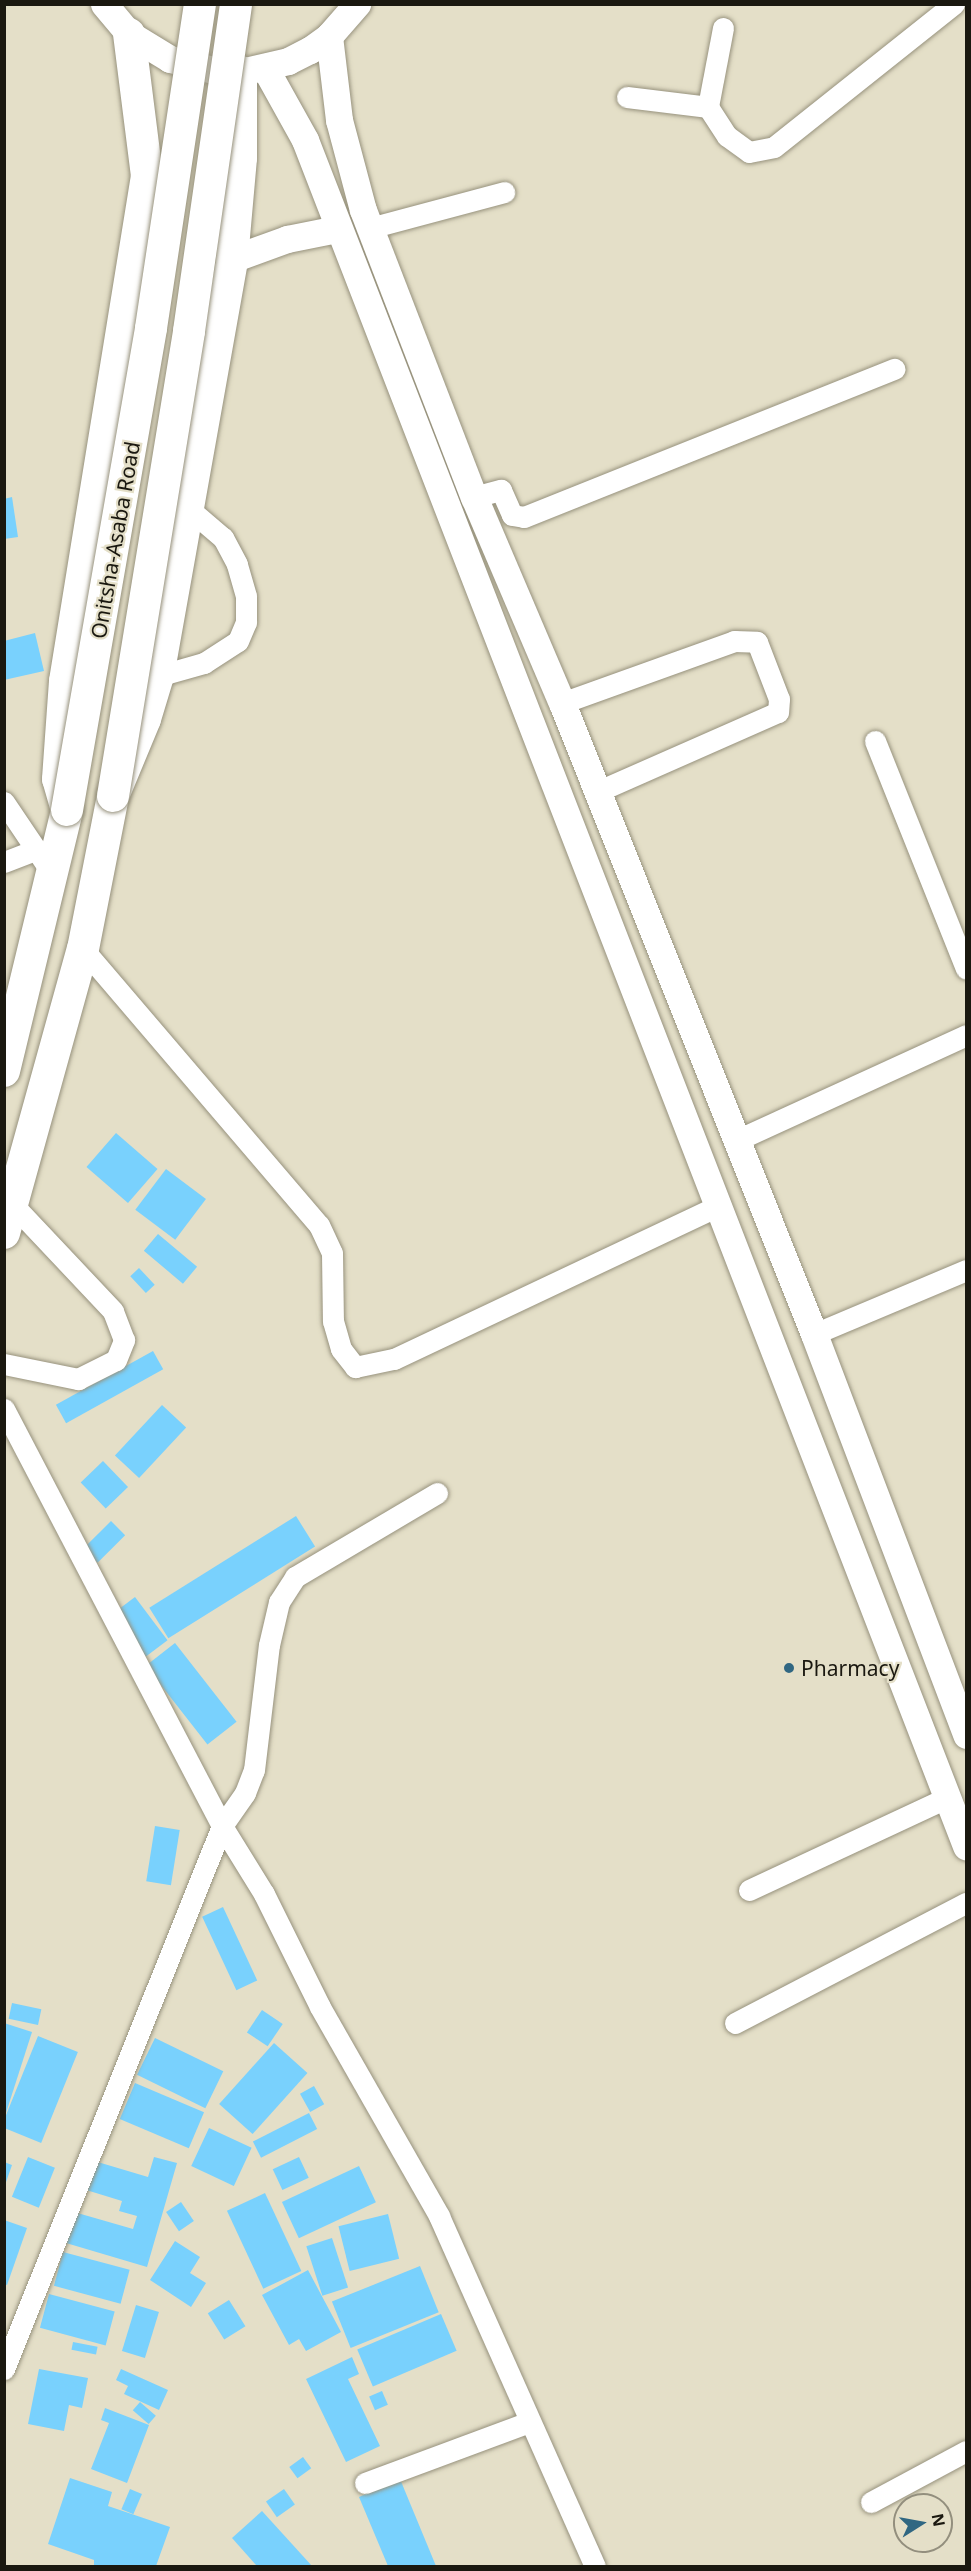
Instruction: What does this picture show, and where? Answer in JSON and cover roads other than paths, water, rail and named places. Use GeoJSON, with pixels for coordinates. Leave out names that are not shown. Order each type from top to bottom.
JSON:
{"type":"FeatureCollection","features":[{"type":"Feature","properties":{"kind":"highway","name":"Onitsha-Asaba Road"},"geometry":{"type":"LineString","coordinates":[[4,1071],[54,876],[67,810],[151,328],[200,4]]}},
{"type":"Feature","properties":{"kind":"highway"},"geometry":{"type":"LineString","coordinates":[[9,1219],[82,949],[113,796],[187,342],[236,4]]}},
{"type":"Feature","properties":{"kind":"highway"},"geometry":{"type":"LineString","coordinates":[[67,810],[58,779],[65,681],[147,176],[129,34]]}},
{"type":"Feature","properties":{"kind":"highway"},"geometry":{"type":"LineString","coordinates":[[113,796],[145,719],[158,676],[232,258],[241,158],[253,70]]}},
{"type":"Feature","properties":{"kind":"main road"},"geometry":{"type":"LineString","coordinates":[[104,4],[129,34],[170,59],[193,67],[253,70],[288,61],[329,36],[357,4]]}},
{"type":"Feature","properties":{"kind":"main road"},"geometry":{"type":"LineString","coordinates":[[329,36],[339,120],[370,228],[474,497],[562,703],[814,1334],[966,1735]]}},
{"type":"Feature","properties":{"kind":"main road"},"geometry":{"type":"LineString","coordinates":[[253,70],[305,140],[337,229],[966,1846]]}},
{"type":"Feature","properties":{"kind":"main road"},"geometry":{"type":"LineString","coordinates":[[232,258],[287,239],[337,229]]}},
{"type":"Feature","properties":{"kind":"street"},"geometry":{"type":"LineString","coordinates":[[723,28],[708,107],[727,136],[749,152],[774,147],[954,4]]}},
{"type":"Feature","properties":{"kind":"street"},"geometry":{"type":"LineString","coordinates":[[627,97],[708,107]]}},
{"type":"Feature","properties":{"kind":"street"},"geometry":{"type":"LineString","coordinates":[[370,228],[504,192]]}},
{"type":"Feature","properties":{"kind":"street"},"geometry":{"type":"LineString","coordinates":[[474,497],[501,490],[512,515],[524,517],[894,369]]}},
{"type":"Feature","properties":{"kind":"street"},"geometry":{"type":"LineString","coordinates":[[158,676],[204,663],[238,641],[246,622],[246,596],[237,564],[223,538],[189,509]]}},
{"type":"Feature","properties":{"kind":"street"},"geometry":{"type":"LineString","coordinates":[[562,703],[734,641],[757,642],[779,699],[778,712],[597,792]]}},
{"type":"Feature","properties":{"kind":"street"},"geometry":{"type":"LineString","coordinates":[[875,741],[966,968]]}},
{"type":"Feature","properties":{"kind":"street"},"geometry":{"type":"LineString","coordinates":[[4,802],[54,876]]}},
{"type":"Feature","properties":{"kind":"street"},"geometry":{"type":"LineString","coordinates":[[4,862],[36,850]]}},
{"type":"Feature","properties":{"kind":"street"},"geometry":{"type":"LineString","coordinates":[[82,949],[319,1225],[332,1253],[333,1321],[341,1349],[355,1367],[394,1359],[717,1206]]}},
{"type":"Feature","properties":{"kind":"street"},"geometry":{"type":"LineString","coordinates":[[735,1141],[966,1035]]}},
{"type":"Feature","properties":{"kind":"street"},"geometry":{"type":"LineString","coordinates":[[4,1364],[78,1379],[116,1360],[124,1340],[113,1311],[9,1219]]}},
{"type":"Feature","properties":{"kind":"street"},"geometry":{"type":"LineString","coordinates":[[814,1334],[966,1270]]}},
{"type":"Feature","properties":{"kind":"street"},"geometry":{"type":"LineString","coordinates":[[4,1409],[12,1438],[222,1827],[264,1894],[320,2007],[439,2216],[595,2566]]}},
{"type":"Feature","properties":{"kind":"street"},"geometry":{"type":"LineString","coordinates":[[4,2369],[222,1827],[245,1793],[254,1770],[269,1646],[279,1602],[295,1577],[437,1493]]}},
{"type":"Feature","properties":{"kind":"street"},"geometry":{"type":"LineString","coordinates":[[750,1890],[946,1798]]}},
{"type":"Feature","properties":{"kind":"street"},"geometry":{"type":"LineString","coordinates":[[735,2023],[966,1903]]}},
{"type":"Feature","properties":{"kind":"street"},"geometry":{"type":"LineString","coordinates":[[365,2483],[529,2422]]}},
{"type":"Feature","properties":{"kind":"street"},"geometry":{"type":"LineString","coordinates":[[871,2502],[966,2451]]}},
{"type":"Feature","properties":{"kind":"place","name":"Pharmacy"},"geometry":{"type":"Point","coordinates":[789,1668]}}]}
